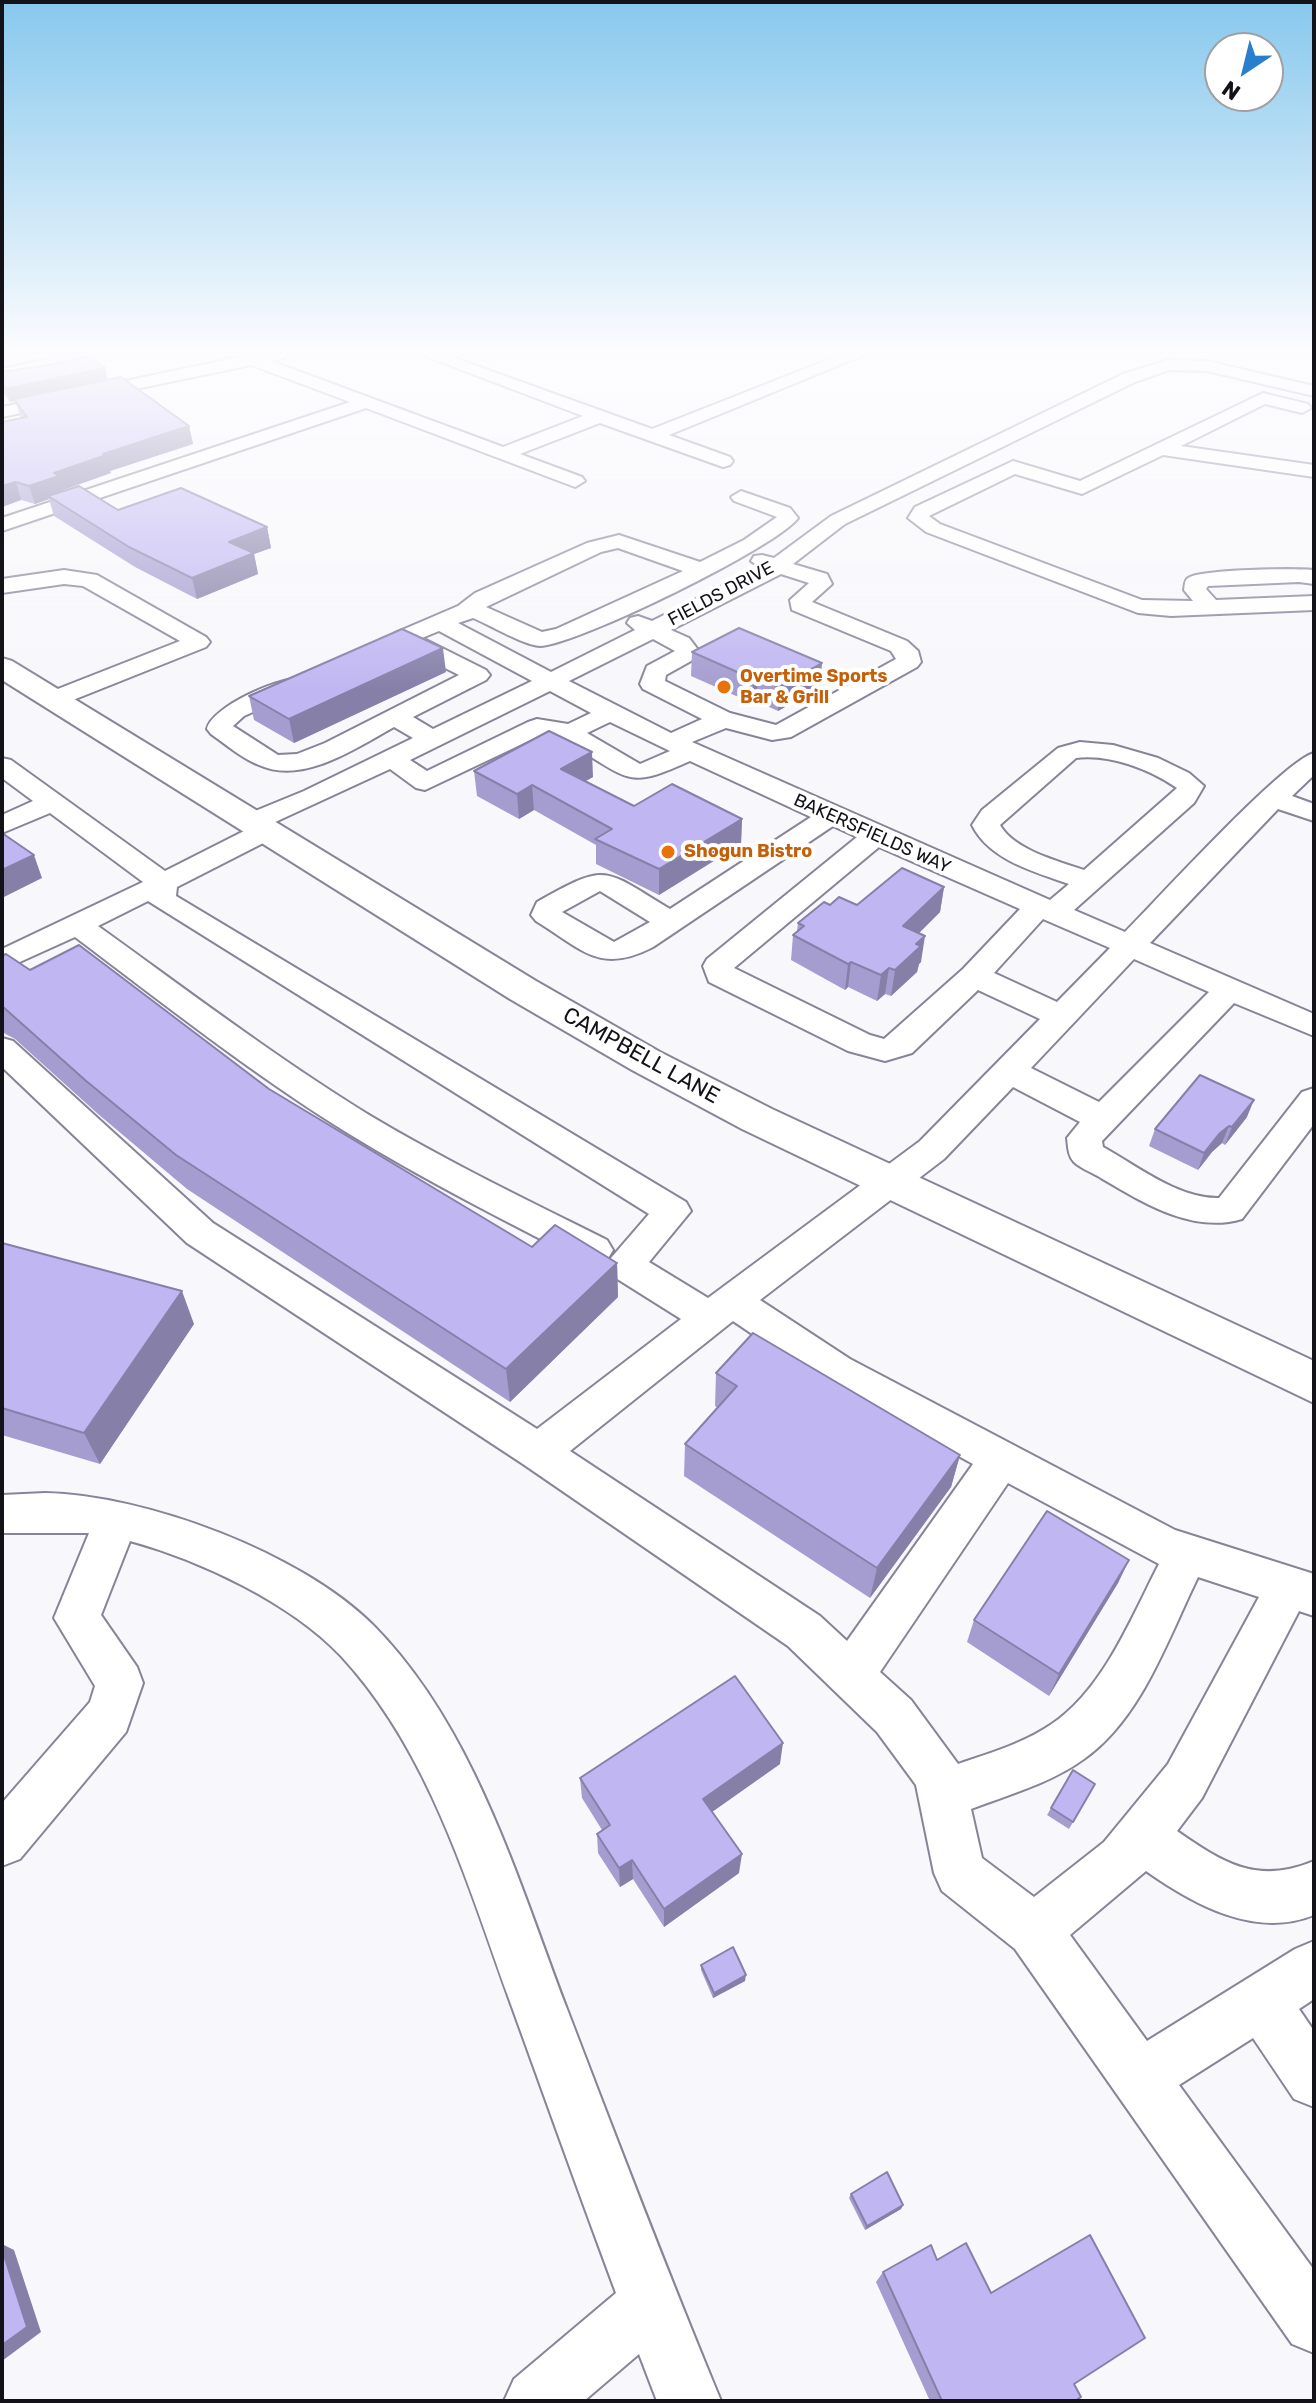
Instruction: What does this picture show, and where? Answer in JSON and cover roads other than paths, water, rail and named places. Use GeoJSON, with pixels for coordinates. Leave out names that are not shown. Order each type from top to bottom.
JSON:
{"type":"FeatureCollection","features":[{"type":"Feature","properties":{"kind":"main road","name":"CAMPBELL LANE"},"geometry":{"type":"LineString","coordinates":[[2,667],[523,990],[646,1061],[757,1119],[1314,1383]]}},
{"type":"Feature","properties":{"kind":"street"},"geometry":{"type":"LineString","coordinates":[[2,525],[180,465]]}},
{"type":"Feature","properties":{"kind":"street"},"geometry":{"type":"LineString","coordinates":[[532,465],[575,481]]}},
{"type":"Feature","properties":{"kind":"street","name":"FIELDS DRIVE"},"geometry":{"type":"LineString","coordinates":[[2,961],[163,883],[313,797],[654,630],[777,566],[838,520],[951,465]]}},
{"type":"Feature","properties":{"kind":"street"},"geometry":{"type":"LineString","coordinates":[[1006,465],[1082,488],[1128,465]]}},
{"type":"Feature","properties":{"kind":"street"},"geometry":{"type":"LineString","coordinates":[[1273,465],[1314,471]]}},
{"type":"Feature","properties":{"kind":"street"},"geometry":{"type":"LineString","coordinates":[[1013,467],[922,511],[920,521],[1138,606],[1171,609],[1314,603]]}},
{"type":"Feature","properties":{"kind":"street"},"geometry":{"type":"LineString","coordinates":[[375,650],[466,611],[477,611],[540,639],[563,634],[772,533],[788,518],[783,512],[741,497]]}},
{"type":"Feature","properties":{"kind":"street"},"geometry":{"type":"LineString","coordinates":[[466,611],[475,602],[594,547],[631,535],[654,535],[819,579],[821,584],[801,600],[800,605],[899,646],[906,651],[909,662],[782,732],[761,731],[749,724],[722,719],[652,684],[655,671],[687,651],[681,643],[611,611]]}},
{"type":"Feature","properties":{"kind":"street"},"geometry":{"type":"LineString","coordinates":[[619,541],[699,569]]}},
{"type":"Feature","properties":{"kind":"street"},"geometry":{"type":"LineString","coordinates":[[2,586],[64,577],[89,580],[198,642],[54,699]]}},
{"type":"Feature","properties":{"kind":"street"},"geometry":{"type":"LineString","coordinates":[[1211,608],[1195,590],[1196,583],[1252,577],[1314,577]]}},
{"type":"Feature","properties":{"kind":"street","name":"BAKERSFIELDS WAY"},"geometry":{"type":"LineString","coordinates":[[439,622],[610,713],[830,816],[1314,1026]]}},
{"type":"Feature","properties":{"kind":"street"},"geometry":{"type":"LineString","coordinates":[[403,638],[478,675]]}},
{"type":"Feature","properties":{"kind":"street"},"geometry":{"type":"LineString","coordinates":[[319,674],[235,711],[221,722],[220,729],[272,762],[289,764],[306,761],[478,675],[504,658]]}},
{"type":"Feature","properties":{"kind":"street"},"geometry":{"type":"LineString","coordinates":[[568,733],[610,713]]}},
{"type":"Feature","properties":{"kind":"street"},"geometry":{"type":"LineString","coordinates":[[394,717],[431,738]]}},
{"type":"Feature","properties":{"kind":"street"},"geometry":{"type":"LineString","coordinates":[[391,758],[425,782],[537,727],[557,728],[636,772],[647,771],[722,719]]}},
{"type":"Feature","properties":{"kind":"street"},"geometry":{"type":"LineString","coordinates":[[875,836],[718,966],[720,975],[859,1043],[885,1050],[901,1045],[1046,910],[1089,882],[1185,797],[1191,786],[1172,774],[1111,752],[1092,747],[1078,749],[1067,753],[992,816],[986,825],[987,832],[994,840],[1008,848],[1089,882]]}},
{"type":"Feature","properties":{"kind":"street"},"geometry":{"type":"LineString","coordinates":[[538,1452],[887,1181],[932,1150],[1273,798],[1314,761]]}},
{"type":"Feature","properties":{"kind":"street"},"geometry":{"type":"LineString","coordinates":[[2,766],[163,883],[161,899],[673,1211],[624,1265]]}},
{"type":"Feature","properties":{"kind":"street"},"geometry":{"type":"LineString","coordinates":[[1273,798],[1314,813]]}},
{"type":"Feature","properties":{"kind":"street"},"geometry":{"type":"LineString","coordinates":[[2,825],[52,802]]}},
{"type":"Feature","properties":{"kind":"street"},"geometry":{"type":"LineString","coordinates":[[671,922],[830,816]]}},
{"type":"Feature","properties":{"kind":"street"},"geometry":{"type":"LineString","coordinates":[[77,925],[221,1030],[354,1121],[431,1167],[624,1265],[721,1310],[1163,1546],[1301,1591],[1185,1781],[1122,1860],[1034,1930]]}},
{"type":"Feature","properties":{"kind":"street"},"geometry":{"type":"LineString","coordinates":[[974,976],[1061,1016]]}},
{"type":"Feature","properties":{"kind":"street"},"geometry":{"type":"LineString","coordinates":[[1229,990],[1084,1138],[1086,1153],[1190,1207],[1218,1213],[1229,1210],[1314,1100]]}},
{"type":"Feature","properties":{"kind":"street"},"geometry":{"type":"LineString","coordinates":[[2,1049],[200,1233],[538,1452],[804,1631],[894,1716],[938,1774],[960,1873],[1034,1930],[1314,2322]]}},
{"type":"Feature","properties":{"kind":"street"},"geometry":{"type":"LineString","coordinates":[[1009,1071],[1103,1119]]}},
{"type":"Feature","properties":{"kind":"street"},"geometry":{"type":"LineString","coordinates":[[851,1675],[1001,1459]]}},
{"type":"Feature","properties":{"kind":"street"},"geometry":{"type":"LineString","coordinates":[[2,1514],[52,1512],[117,1519],[188,1541],[306,1602],[355,1639],[409,1706],[474,1832],[689,2401]]}},
{"type":"Feature","properties":{"kind":"street"},"geometry":{"type":"LineString","coordinates":[[2,1841],[109,1716],[117,1694],[120,1683],[77,1618],[117,1519]]}},
{"type":"Feature","properties":{"kind":"street"},"geometry":{"type":"LineString","coordinates":[[942,1795],[1037,1757],[1076,1737],[1105,1703],[1126,1670],[1187,1553]]}},
{"type":"Feature","properties":{"kind":"street"},"geometry":{"type":"LineString","coordinates":[[1140,1836],[1202,1879],[1242,1895],[1299,1895],[1314,1887]]}},
{"type":"Feature","properties":{"kind":"street"},"geometry":{"type":"LineString","coordinates":[[1139,2078],[1314,1968]]}},
{"type":"Feature","properties":{"kind":"street"},"geometry":{"type":"LineString","coordinates":[[1261,2001],[1314,2079]]}},
{"type":"Feature","properties":{"kind":"street"},"geometry":{"type":"LineString","coordinates":[[536,2401],[650,2304]]}},
{"type":"Feature","properties":{"kind":"place","name":"Overtime Sports Bar & Grill"},"geometry":{"type":"Point","coordinates":[724,687]}},
{"type":"Feature","properties":{"kind":"place","name":"Shogun Bistro"},"geometry":{"type":"Point","coordinates":[668,852]}}]}
